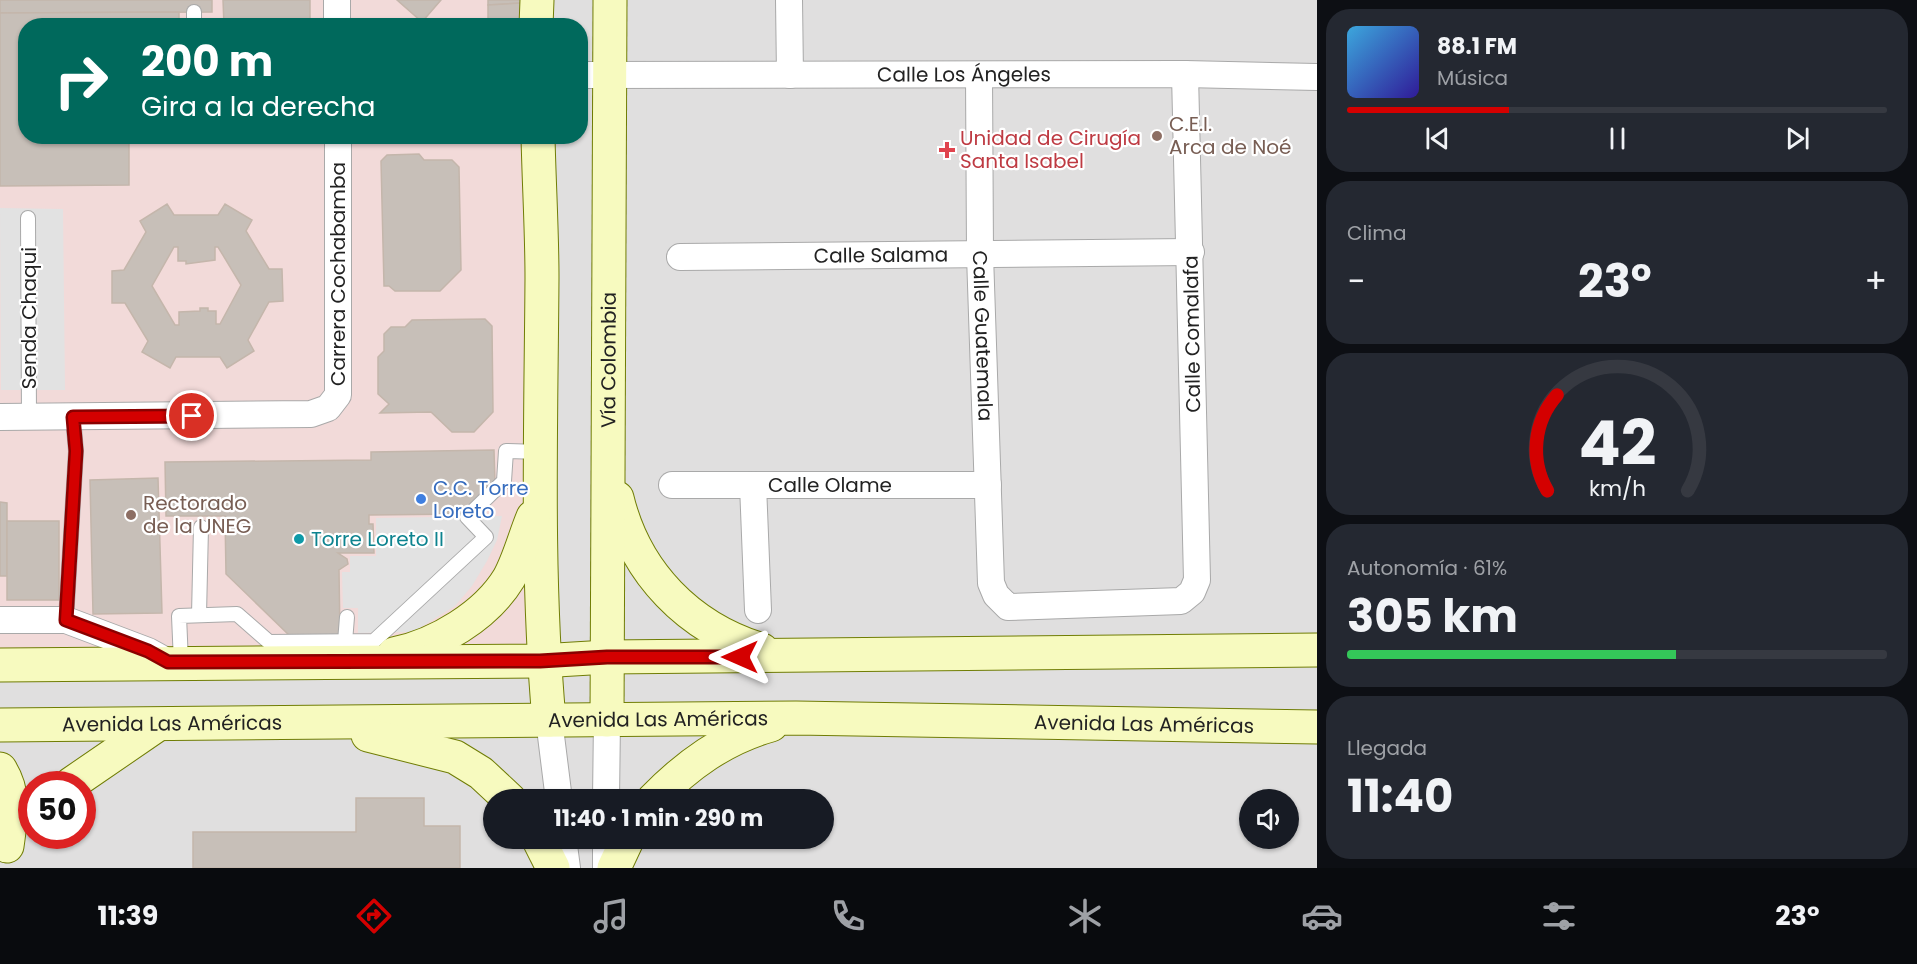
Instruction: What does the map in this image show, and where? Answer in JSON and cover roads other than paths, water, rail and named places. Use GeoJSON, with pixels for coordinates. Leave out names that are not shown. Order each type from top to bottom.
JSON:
{"type":"FeatureCollection","features":[{"type":"Feature","properties":{"kind":"main road"},"geometry":{"type":"LineString","coordinates":[[536,18],[537,0]]}},
{"type":"Feature","properties":{"kind":"main road","name":"Vía Colombia"},"geometry":{"type":"LineString","coordinates":[[607,720],[609,465],[595,75],[610,0]]}},
{"type":"Feature","properties":{"kind":"main road"},"geometry":{"type":"LineString","coordinates":[[538,144],[542,276],[539,501],[544,661],[549,720]]}},
{"type":"Feature","properties":{"kind":"main road"},"geometry":{"type":"LineString","coordinates":[[609,465],[622,519],[636,550],[655,577],[687,613],[741,644],[784,657]]}},
{"type":"Feature","properties":{"kind":"main road"},"geometry":{"type":"LineString","coordinates":[[0,665],[175,662],[349,652],[402,652],[425,645],[459,627],[493,598],[509,577],[539,501]]}},
{"type":"Feature","properties":{"kind":"main road"},"geometry":{"type":"LineString","coordinates":[[349,652],[544,661],[607,657],[1317,650]]}},
{"type":"Feature","properties":{"kind":"main road"},"geometry":{"type":"LineString","coordinates":[[665,789],[703,755],[747,732],[796,718]]}},
{"type":"Feature","properties":{"kind":"main road","name":"Avenida Las Américas"},"geometry":{"type":"LineString","coordinates":[[0,725],[796,718],[1317,727]]}},
{"type":"Feature","properties":{"kind":"main road"},"geometry":{"type":"LineString","coordinates":[[329,723],[454,757],[481,773],[498,789]]}},
{"type":"Feature","properties":{"kind":"main road"},"geometry":{"type":"LineString","coordinates":[[90,771],[157,725]]}},
{"type":"Feature","properties":{"kind":"main road"},"geometry":{"type":"LineString","coordinates":[[0,769],[9,784],[12,806],[4,854]]}},
{"type":"Feature","properties":{"kind":"main road"},"geometry":{"type":"LineString","coordinates":[[4,854],[18,838]]}},
{"type":"Feature","properties":{"kind":"main road"},"geometry":{"type":"LineString","coordinates":[[544,849],[553,868]]}},
{"type":"Feature","properties":{"kind":"main road"},"geometry":{"type":"LineString","coordinates":[[614,868],[623,849]]}},
{"type":"Feature","properties":{"kind":"street"},"geometry":{"type":"LineString","coordinates":[[337,0],[337,18]]}},
{"type":"Feature","properties":{"kind":"street"},"geometry":{"type":"LineString","coordinates":[[789,0],[790,75]]}},
{"type":"Feature","properties":{"kind":"street","name":"Calle Los Ángeles"},"geometry":{"type":"LineString","coordinates":[[595,75],[1185,74],[1317,77]]}},
{"type":"Feature","properties":{"kind":"street","name":"Calle Comalafa"},"geometry":{"type":"LineString","coordinates":[[996,595],[1008,607],[1181,601],[1192,592],[1197,580],[1185,74]]}},
{"type":"Feature","properties":{"kind":"street","name":"Calle Guatemala"},"geometry":{"type":"LineString","coordinates":[[979,75],[980,255],[991,583],[996,595]]}},
{"type":"Feature","properties":{"kind":"street","name":"Carrera Cochabamba"},"geometry":{"type":"LineString","coordinates":[[73,417],[311,414],[328,408],[338,395],[338,144]]}},
{"type":"Feature","properties":{"kind":"street","name":"Calle Salama"},"geometry":{"type":"LineString","coordinates":[[680,257],[1191,252]]}},
{"type":"Feature","properties":{"kind":"street"},"geometry":{"type":"LineString","coordinates":[[0,417],[73,417]]}},
{"type":"Feature","properties":{"kind":"street"},"geometry":{"type":"LineString","coordinates":[[753,485],[758,610]]}},
{"type":"Feature","properties":{"kind":"street","name":"Calle Olame"},"geometry":{"type":"LineString","coordinates":[[672,486],[988,485]]}},
{"type":"Feature","properties":{"kind":"street"},"geometry":{"type":"LineString","coordinates":[[0,620],[66,620],[175,662]]}},
{"type":"Feature","properties":{"kind":"street"},"geometry":{"type":"LineString","coordinates":[[549,720],[557,789]]}},
{"type":"Feature","properties":{"kind":"street"},"geometry":{"type":"LineString","coordinates":[[606,789],[607,720]]}},
{"type":"Feature","properties":{"kind":"street"},"geometry":{"type":"LineString","coordinates":[[564,849],[567,868]]}},
{"type":"Feature","properties":{"kind":"street"},"geometry":{"type":"LineString","coordinates":[[606,849],[606,868]]}},
{"type":"Feature","properties":{"kind":"lane","name":"Senda Chaqui"},"geometry":{"type":"LineString","coordinates":[[28,218],[29,417]]}},
{"type":"Feature","properties":{"kind":"lane"},"geometry":{"type":"LineString","coordinates":[[66,620],[76,451],[73,417]]}},
{"type":"Feature","properties":{"kind":"lane"},"geometry":{"type":"LineString","coordinates":[[175,662],[179,616],[237,614],[269,642],[349,652],[374,641],[486,537],[467,517],[504,481],[506,452],[540,452]]}},
{"type":"Feature","properties":{"kind":"lane"},"geometry":{"type":"LineString","coordinates":[[199,615],[201,527]]}},
{"type":"Feature","properties":{"kind":"lane"},"geometry":{"type":"LineString","coordinates":[[347,617],[349,652]]}},
{"type":"Feature","properties":{"kind":"place","name":"C.E.I. Arca de Noé"},"geometry":{"type":"Point","coordinates":[1157,136]}},
{"type":"Feature","properties":{"kind":"place","name":"Unidad de Cirugía Santa Isabel"},"geometry":{"type":"Point","coordinates":[947,150]}},
{"type":"Feature","properties":{"kind":"place","name":"C.C. Torre Loreto"},"geometry":{"type":"Point","coordinates":[421,499]}},
{"type":"Feature","properties":{"kind":"place","name":"Rectorado de la UNEG"},"geometry":{"type":"Point","coordinates":[131,515]}},
{"type":"Feature","properties":{"kind":"place","name":"Torre Loreto II"},"geometry":{"type":"Point","coordinates":[299,539]}}]}
